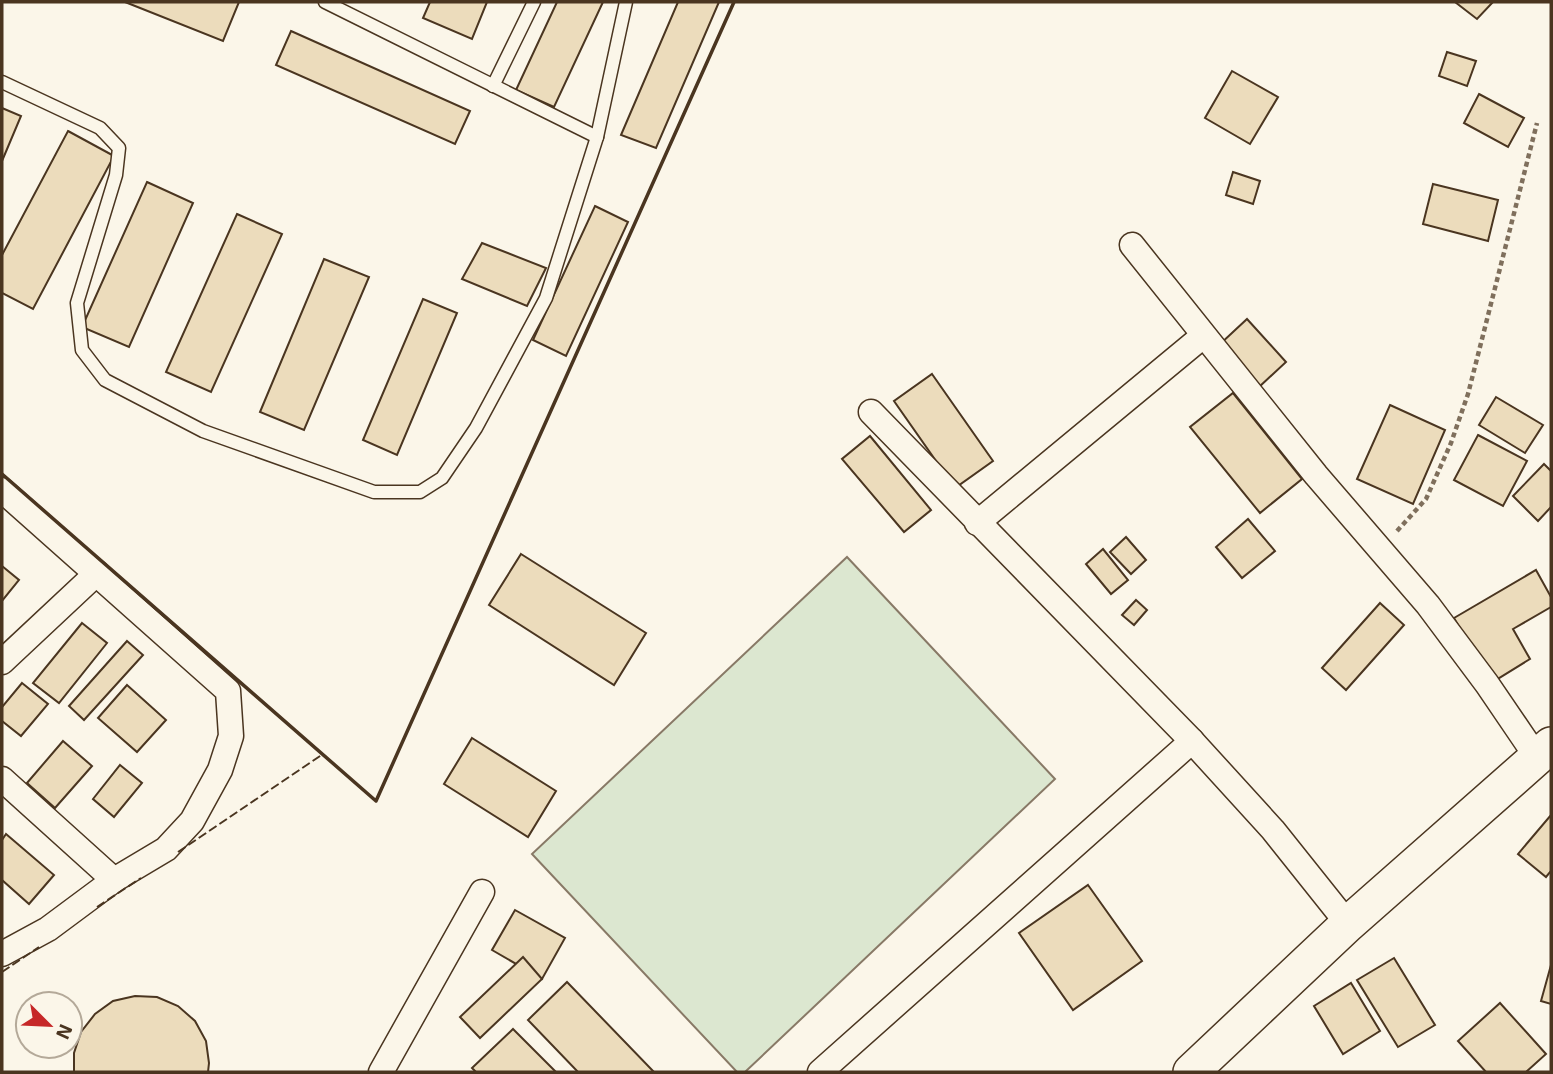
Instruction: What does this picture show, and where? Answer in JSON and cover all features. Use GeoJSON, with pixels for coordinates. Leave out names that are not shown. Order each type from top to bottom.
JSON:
{"type":"FeatureCollection","features":[{"type":"Feature","properties":{"kind":"street"},"geometry":{"type":"LineString","coordinates":[[1132,245],[1203,336],[1378,550],[1428,605],[1487,684],[1543,750],[1348,924],[1191,1072]]}},
{"type":"Feature","properties":{"kind":"street"},"geometry":{"type":"LineString","coordinates":[[977,523],[1203,336]]}},
{"type":"Feature","properties":{"kind":"street"},"geometry":{"type":"LineString","coordinates":[[871,412],[1192,741],[1273,830],[1348,924]]}},
{"type":"Feature","properties":{"kind":"street"},"geometry":{"type":"LineString","coordinates":[[2,490],[228,691],[231,736],[220,770],[192,821],[166,849],[114,880],[48,929],[2,954]]}},
{"type":"Feature","properties":{"kind":"street"},"geometry":{"type":"LineString","coordinates":[[2,662],[97,573]]}},
{"type":"Feature","properties":{"kind":"street"},"geometry":{"type":"LineString","coordinates":[[820,1072],[1192,741]]}},
{"type":"Feature","properties":{"kind":"street"},"geometry":{"type":"LineString","coordinates":[[2,779],[114,880]]}},
{"type":"Feature","properties":{"kind":"street"},"geometry":{"type":"LineString","coordinates":[[381,1072],[482,891]]}},
{"type":"Feature","properties":{"kind":"lane"},"geometry":{"type":"LineString","coordinates":[[325,2],[597,137]]}},
{"type":"Feature","properties":{"kind":"lane"},"geometry":{"type":"LineString","coordinates":[[493,86],[534,2]]}},
{"type":"Feature","properties":{"kind":"lane"},"geometry":{"type":"LineString","coordinates":[[2,82],[100,128],[119,148],[116,175],[77,303],[82,350],[105,380],[203,431],[374,492],[420,492],[442,478],[476,428],[546,298],[597,137],[626,2]]}},
{"type":"Feature","properties":{"kind":"path"},"geometry":{"type":"LineString","coordinates":[[1378,550],[1426,499],[1451,443],[1468,394],[1537,123]]}},
{"type":"Feature","properties":{"kind":"green space"},"geometry":{"type":"Polygon","coordinates":[[[847,557],[1055,779],[745,1072],[737,1072],[532,854],[847,557]]]}},
{"type":"Feature","properties":{"kind":"building"},"geometry":{"type":"Polygon","coordinates":[[[125,2],[239,2],[223,41],[125,2]]]}},
{"type":"Feature","properties":{"kind":"building"},"geometry":{"type":"Polygon","coordinates":[[[430,2],[487,2],[472,39],[423,18],[430,2]]]}},
{"type":"Feature","properties":{"kind":"building"},"geometry":{"type":"Polygon","coordinates":[[[557,2],[603,2],[554,107],[516,90],[557,2]]]}},
{"type":"Feature","properties":{"kind":"building"},"geometry":{"type":"Polygon","coordinates":[[[678,2],[719,2],[656,148],[621,135],[678,2]]]}},
{"type":"Feature","properties":{"kind":"building"},"geometry":{"type":"Polygon","coordinates":[[[1455,2],[1493,2],[1477,19],[1455,2]]]}},
{"type":"Feature","properties":{"kind":"building"},"geometry":{"type":"Polygon","coordinates":[[[291,31],[470,111],[455,144],[276,65],[291,31]]]}},
{"type":"Feature","properties":{"kind":"building"},"geometry":{"type":"Polygon","coordinates":[[[1447,52],[1476,61],[1467,86],[1439,76],[1447,52]]]}},
{"type":"Feature","properties":{"kind":"building"},"geometry":{"type":"Polygon","coordinates":[[[1232,71],[1278,97],[1250,144],[1205,118],[1232,71]]]}},
{"type":"Feature","properties":{"kind":"building"},"geometry":{"type":"Polygon","coordinates":[[[1479,94],[1524,118],[1508,147],[1464,123],[1479,94]]]}},
{"type":"Feature","properties":{"kind":"building"},"geometry":{"type":"Polygon","coordinates":[[[2,108],[21,116],[2,161],[2,108]]]}},
{"type":"Feature","properties":{"kind":"building"},"geometry":{"type":"Polygon","coordinates":[[[68,131],[114,156],[33,309],[2,293],[2,255],[68,131]]]}},
{"type":"Feature","properties":{"kind":"building"},"geometry":{"type":"Polygon","coordinates":[[[1233,172],[1260,181],[1253,204],[1226,195],[1233,172]]]}},
{"type":"Feature","properties":{"kind":"building"},"geometry":{"type":"Polygon","coordinates":[[[147,182],[193,203],[129,347],[82,327],[147,182]]]}},
{"type":"Feature","properties":{"kind":"building"},"geometry":{"type":"Polygon","coordinates":[[[1433,184],[1498,200],[1488,241],[1423,224],[1433,184]]]}},
{"type":"Feature","properties":{"kind":"building"},"geometry":{"type":"Polygon","coordinates":[[[595,206],[628,222],[566,356],[533,340],[595,206]]]}},
{"type":"Feature","properties":{"kind":"building"},"geometry":{"type":"Polygon","coordinates":[[[237,214],[282,234],[211,392],[166,372],[237,214]]]}},
{"type":"Feature","properties":{"kind":"building"},"geometry":{"type":"Polygon","coordinates":[[[482,243],[546,268],[527,306],[462,279],[482,243]]]}},
{"type":"Feature","properties":{"kind":"building"},"geometry":{"type":"Polygon","coordinates":[[[324,259],[369,277],[304,430],[260,412],[324,259]]]}},
{"type":"Feature","properties":{"kind":"building"},"geometry":{"type":"Polygon","coordinates":[[[423,299],[457,313],[397,455],[363,440],[423,299]]]}},
{"type":"Feature","properties":{"kind":"building"},"geometry":{"type":"Polygon","coordinates":[[[1247,319],[1286,362],[1259,387],[1219,345],[1247,319]]]}},
{"type":"Feature","properties":{"kind":"building"},"geometry":{"type":"Polygon","coordinates":[[[932,374],[993,461],[955,488],[894,401],[932,374]]]}},
{"type":"Feature","properties":{"kind":"building"},"geometry":{"type":"Polygon","coordinates":[[[1233,393],[1302,479],[1260,513],[1190,427],[1233,393]]]}},
{"type":"Feature","properties":{"kind":"building"},"geometry":{"type":"Polygon","coordinates":[[[1496,397],[1543,425],[1525,453],[1479,425],[1496,397]]]}},
{"type":"Feature","properties":{"kind":"building"},"geometry":{"type":"Polygon","coordinates":[[[1390,405],[1445,430],[1413,504],[1357,479],[1390,405]]]}},
{"type":"Feature","properties":{"kind":"building"},"geometry":{"type":"Polygon","coordinates":[[[1478,435],[1527,461],[1503,506],[1454,480],[1478,435]]]}},
{"type":"Feature","properties":{"kind":"building"},"geometry":{"type":"Polygon","coordinates":[[[870,436],[931,510],[904,532],[842,459],[870,436]]]}},
{"type":"Feature","properties":{"kind":"building"},"geometry":{"type":"Polygon","coordinates":[[[1544,464],[1551,471],[1551,507],[1538,521],[1513,496],[1544,464]]]}},
{"type":"Feature","properties":{"kind":"building"},"geometry":{"type":"Polygon","coordinates":[[[1248,519],[1275,551],[1242,578],[1216,547],[1248,519]]]}},
{"type":"Feature","properties":{"kind":"building"},"geometry":{"type":"Polygon","coordinates":[[[1126,537],[1146,560],[1131,574],[1110,552],[1126,537]]]}},
{"type":"Feature","properties":{"kind":"building"},"geometry":{"type":"Polygon","coordinates":[[[1103,549],[1128,580],[1111,594],[1086,564],[1103,549]]]}},
{"type":"Feature","properties":{"kind":"building"},"geometry":{"type":"Polygon","coordinates":[[[521,554],[646,633],[614,685],[489,605],[521,554]]]}},
{"type":"Feature","properties":{"kind":"building"},"geometry":{"type":"Polygon","coordinates":[[[2,566],[19,580],[2,601],[2,566]]]}},
{"type":"Feature","properties":{"kind":"building"},"geometry":{"type":"Polygon","coordinates":[[[1536,570],[1551,597],[1551,607],[1513,629],[1530,659],[1491,683],[1454,618],[1536,570]]]}},
{"type":"Feature","properties":{"kind":"building"},"geometry":{"type":"Polygon","coordinates":[[[1136,600],[1147,610],[1134,625],[1122,615],[1136,600]]]}},
{"type":"Feature","properties":{"kind":"building"},"geometry":{"type":"Polygon","coordinates":[[[1380,603],[1404,625],[1346,690],[1322,668],[1380,603]]]}},
{"type":"Feature","properties":{"kind":"building"},"geometry":{"type":"Polygon","coordinates":[[[82,623],[107,643],[59,703],[33,683],[82,623]]]}},
{"type":"Feature","properties":{"kind":"building"},"geometry":{"type":"Polygon","coordinates":[[[127,641],[143,655],[84,720],[69,706],[127,641]]]}},
{"type":"Feature","properties":{"kind":"building"},"geometry":{"type":"Polygon","coordinates":[[[22,683],[48,704],[21,736],[2,721],[2,707],[22,683]]]}},
{"type":"Feature","properties":{"kind":"building"},"geometry":{"type":"Polygon","coordinates":[[[127,685],[166,720],[137,752],[98,718],[127,685]]]}},
{"type":"Feature","properties":{"kind":"building"},"geometry":{"type":"Polygon","coordinates":[[[472,738],[556,791],[528,837],[444,784],[472,738]]]}},
{"type":"Feature","properties":{"kind":"building"},"geometry":{"type":"Polygon","coordinates":[[[63,741],[92,766],[55,808],[27,783],[63,741]]]}},
{"type":"Feature","properties":{"kind":"building"},"geometry":{"type":"Polygon","coordinates":[[[120,765],[142,783],[114,817],[93,799],[120,765]]]}},
{"type":"Feature","properties":{"kind":"building"},"geometry":{"type":"Polygon","coordinates":[[[1551,815],[1551,871],[1546,877],[1518,854],[1551,815]]]}},
{"type":"Feature","properties":{"kind":"building"},"geometry":{"type":"Polygon","coordinates":[[[6,834],[54,875],[29,904],[2,880],[2,840],[6,834]]]}},
{"type":"Feature","properties":{"kind":"building"},"geometry":{"type":"Polygon","coordinates":[[[1088,885],[1142,961],[1073,1010],[1019,933],[1088,885]]]}},
{"type":"Feature","properties":{"kind":"building"},"geometry":{"type":"Polygon","coordinates":[[[515,910],[565,938],[542,979],[492,950],[515,910]]]}},
{"type":"Feature","properties":{"kind":"building"},"geometry":{"type":"Polygon","coordinates":[[[523,957],[542,979],[480,1038],[460,1017],[523,957]]]}},
{"type":"Feature","properties":{"kind":"building"},"geometry":{"type":"Polygon","coordinates":[[[1394,958],[1435,1025],[1398,1047],[1357,980],[1394,958]]]}},
{"type":"Feature","properties":{"kind":"building"},"geometry":{"type":"Polygon","coordinates":[[[1551,965],[1551,1004],[1541,1001],[1551,965]]]}},
{"type":"Feature","properties":{"kind":"building"},"geometry":{"type":"Polygon","coordinates":[[[567,982],[654,1072],[578,1072],[528,1020],[567,982]]]}},
{"type":"Feature","properties":{"kind":"building"},"geometry":{"type":"Polygon","coordinates":[[[1351,983],[1380,1031],[1343,1054],[1314,1006],[1351,983]]]}},
{"type":"Feature","properties":{"kind":"building"},"geometry":{"type":"Polygon","coordinates":[[[135,996],[157,997],[178,1006],[195,1021],[206,1041],[208,1072],[74,1072],[74,1060],[84,1060],[84,1028],[95,1014],[113,1001],[135,996]]]}},
{"type":"Feature","properties":{"kind":"building"},"geometry":{"type":"Polygon","coordinates":[[[1500,1003],[1546,1054],[1526,1072],[1486,1072],[1458,1041],[1500,1003]]]}},
{"type":"Feature","properties":{"kind":"building"},"geometry":{"type":"Polygon","coordinates":[[[513,1029],[556,1072],[476,1072],[472,1068],[513,1029]]]}},
{"type":"Feature","properties":{"kind":"fence"},"geometry":{"type":"LineString","coordinates":[[178,852],[323,754]]}},
{"type":"Feature","properties":{"kind":"fence"},"geometry":{"type":"LineString","coordinates":[[97,907],[141,878]]}},
{"type":"Feature","properties":{"kind":"fence"},"geometry":{"type":"LineString","coordinates":[[2,972],[39,947]]}},
{"type":"Feature","properties":{"kind":"wall"},"geometry":{"type":"LineString","coordinates":[[2,474],[376,801],[734,2]]}}]}
